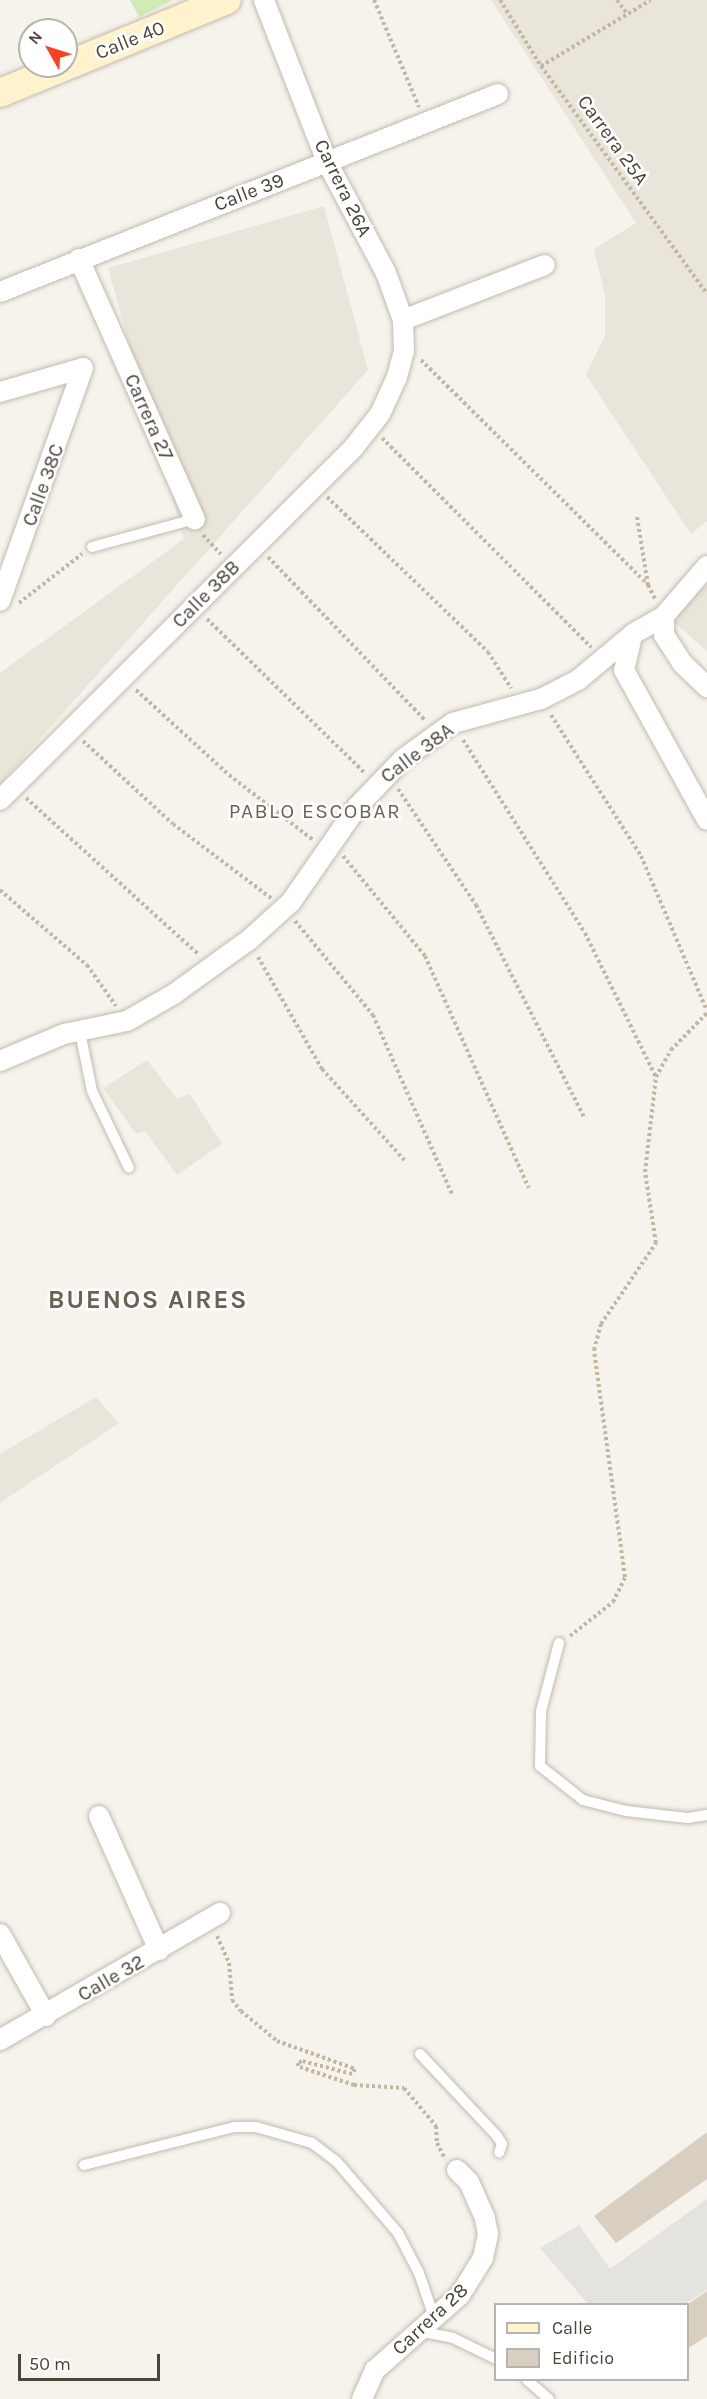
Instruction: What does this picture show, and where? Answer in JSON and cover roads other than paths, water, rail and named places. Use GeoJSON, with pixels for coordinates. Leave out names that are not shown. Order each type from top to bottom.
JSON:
{"type":"FeatureCollection","features":[{"type":"Feature","properties":{"kind":"street","name":"Calle 40"},"geometry":{"type":"LineString","coordinates":[[0,93],[227,0]]}},
{"type":"Feature","properties":{"kind":"street","name":"Carrera 26A"},"geometry":{"type":"LineString","coordinates":[[264,0],[327,162],[386,273],[403,320],[404,351],[397,377]]}},
{"type":"Feature","properties":{"kind":"street","name":"Calle 39"},"geometry":{"type":"LineString","coordinates":[[0,292],[498,94]]}},
{"type":"Feature","properties":{"kind":"street","name":"Carrera 27"},"geometry":{"type":"LineString","coordinates":[[79,259],[195,519]]}},
{"type":"Feature","properties":{"kind":"street"},"geometry":{"type":"LineString","coordinates":[[403,320],[545,265]]}},
{"type":"Feature","properties":{"kind":"street","name":"Calle 38C"},"geometry":{"type":"LineString","coordinates":[[0,392],[83,368],[5,606]]}},
{"type":"Feature","properties":{"kind":"street","name":"Calle 38B"},"geometry":{"type":"LineString","coordinates":[[6,793],[316,485],[371,427],[397,377]]}},
{"type":"Feature","properties":{"kind":"street","name":"Calle 38A"},"geometry":{"type":"LineString","coordinates":[[0,1060],[80,1032],[127,1021],[174,994],[209,965],[249,940],[284,908],[382,779],[446,728],[521,703],[541,699],[604,661],[633,634],[664,616],[707,566]]}},
{"type":"Feature","properties":{"kind":"street"},"geometry":{"type":"LineString","coordinates":[[664,616],[664,635],[682,663],[707,687]]}},
{"type":"Feature","properties":{"kind":"street"},"geometry":{"type":"LineString","coordinates":[[633,634],[624,670],[707,820]]}},
{"type":"Feature","properties":{"kind":"street"},"geometry":{"type":"LineString","coordinates":[[99,1816],[159,1950]]}},
{"type":"Feature","properties":{"kind":"street","name":"Calle 32"},"geometry":{"type":"LineString","coordinates":[[0,2040],[46,2016],[213,1917]]}},
{"type":"Feature","properties":{"kind":"street"},"geometry":{"type":"LineString","coordinates":[[0,1934],[46,2016]]}},
{"type":"Feature","properties":{"kind":"street","name":"Carrera 28"},"geometry":{"type":"LineString","coordinates":[[362,2399],[375,2370],[474,2277],[488,2234],[469,2182],[457,2170]]}},
{"type":"Feature","properties":{"kind":"lane"},"geometry":{"type":"LineString","coordinates":[[92,547],[195,519]]}},
{"type":"Feature","properties":{"kind":"lane"},"geometry":{"type":"LineString","coordinates":[[80,1032],[92,1091],[129,1168]]}},
{"type":"Feature","properties":{"kind":"lane"},"geometry":{"type":"LineString","coordinates":[[559,1643],[541,1712],[540,1766],[583,1800],[647,1813],[707,1815]]}},
{"type":"Feature","properties":{"kind":"lane"},"geometry":{"type":"LineString","coordinates":[[420,2054],[497,2136],[502,2144],[499,2153]]}},
{"type":"Feature","properties":{"kind":"lane"},"geometry":{"type":"LineString","coordinates":[[84,2165],[234,2127],[256,2127],[312,2143],[337,2162],[398,2233],[419,2273],[434,2317]]}},
{"type":"Feature","properties":{"kind":"lane"},"geometry":{"type":"LineString","coordinates":[[418,2331],[453,2338],[494,2358]]}},
{"type":"Feature","properties":{"kind":"lane"},"geometry":{"type":"LineString","coordinates":[[529,2381],[549,2399]]}},
{"type":"Feature","properties":{"kind":"district","name":"PABLO ESCOBAR"},"geometry":{"type":"Point","coordinates":[315,811]}},
{"type":"Feature","properties":{"kind":"district","name":"BUENOS AIRES"},"geometry":{"type":"Point","coordinates":[148,1300]}}]}
